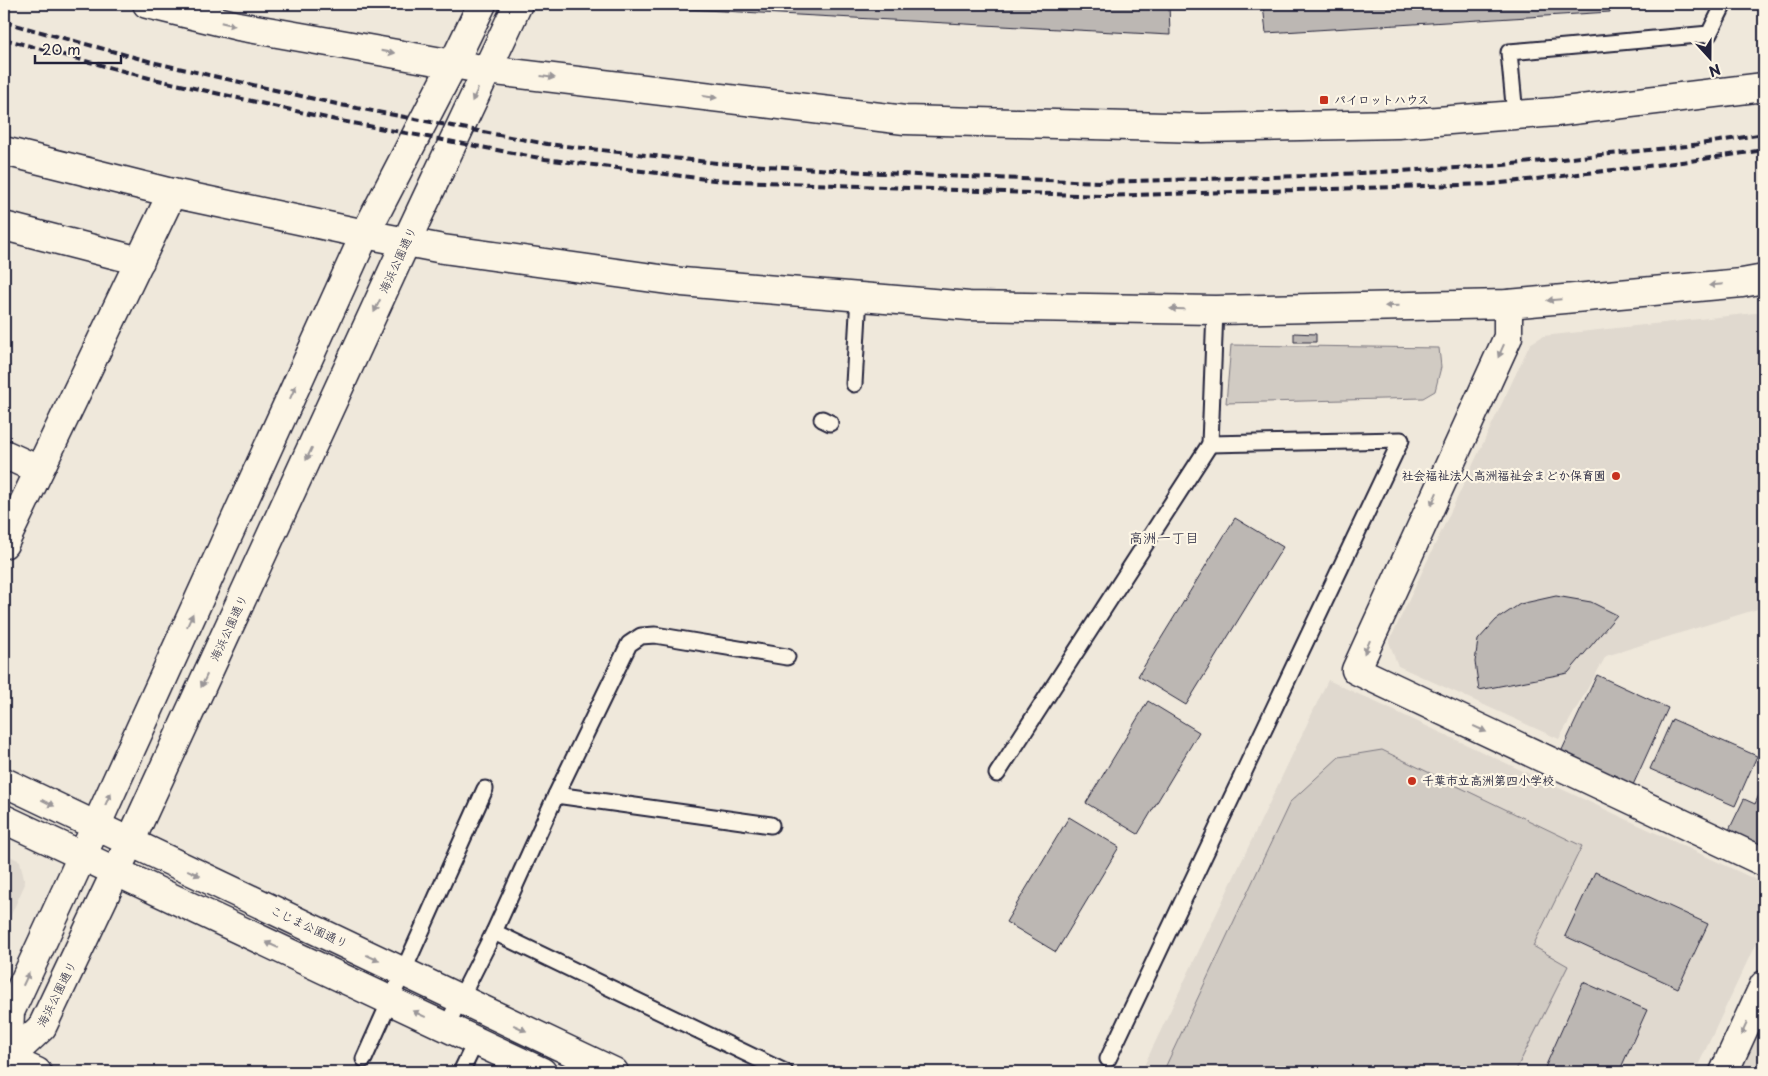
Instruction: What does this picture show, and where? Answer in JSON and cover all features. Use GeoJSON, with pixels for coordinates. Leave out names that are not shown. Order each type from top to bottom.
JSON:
{"type":"FeatureCollection","features":[{"type":"Feature","properties":{"kind":"street"},"geometry":{"type":"LineString","coordinates":[[146,4],[238,26],[487,70],[905,120],[1202,128],[1398,124],[1556,112],[1764,86]]}},
{"type":"Feature","properties":{"kind":"street"},"geometry":{"type":"LineString","coordinates":[[37,1072],[6,1063],[10,1012],[83,856],[365,234],[482,4]]}},
{"type":"Feature","properties":{"kind":"street","name":"海浜公園通り"},"geometry":{"type":"LineString","coordinates":[[6,1063],[42,1027],[130,842],[406,242],[518,4]]}},
{"type":"Feature","properties":{"kind":"street"},"geometry":{"type":"LineString","coordinates":[[4,151],[172,193],[443,249],[682,282],[969,306],[1215,310],[1508,304],[1742,283],[1764,279]]}},
{"type":"Feature","properties":{"kind":"street"},"geometry":{"type":"LineString","coordinates":[[4,544],[172,193]]}},
{"type":"Feature","properties":{"kind":"street"},"geometry":{"type":"LineString","coordinates":[[4,226],[140,261]]}},
{"type":"Feature","properties":{"kind":"street"},"geometry":{"type":"LineString","coordinates":[[1508,304],[1508,337],[1356,670],[1764,862]]}},
{"type":"Feature","properties":{"kind":"street"},"geometry":{"type":"LineString","coordinates":[[4,454],[39,470]]}},
{"type":"Feature","properties":{"kind":"street","name":"こじま公園通り"},"geometry":{"type":"LineString","coordinates":[[4,782],[614,1072]]}},
{"type":"Feature","properties":{"kind":"street"},"geometry":{"type":"LineString","coordinates":[[4,819],[542,1072]]}},
{"type":"Feature","properties":{"kind":"street"},"geometry":{"type":"LineString","coordinates":[[1724,1072],[1764,985]]}},
{"type":"Feature","properties":{"kind":"lane"},"geometry":{"type":"LineString","coordinates":[[1515,115],[1509,52],[1709,34],[1724,4]]}},
{"type":"Feature","properties":{"kind":"lane"},"geometry":{"type":"LineString","coordinates":[[854,384],[859,296]]}},
{"type":"Feature","properties":{"kind":"lane"},"geometry":{"type":"LineString","coordinates":[[997,774],[1210,444],[1215,310]]}},
{"type":"Feature","properties":{"kind":"lane"},"geometry":{"type":"LineString","coordinates":[[1108,1059],[1401,440],[1210,444]]}},
{"type":"Feature","properties":{"kind":"lane"},"geometry":{"type":"LineString","coordinates":[[446,1027],[494,932],[556,796],[629,644],[641,636],[655,635],[788,657]]}},
{"type":"Feature","properties":{"kind":"lane"},"geometry":{"type":"LineString","coordinates":[[364,1059],[485,789]]}},
{"type":"Feature","properties":{"kind":"lane"},"geometry":{"type":"LineString","coordinates":[[556,796],[771,824]]}},
{"type":"Feature","properties":{"kind":"lane"},"geometry":{"type":"LineString","coordinates":[[494,932],[785,1072]]}},
{"type":"Feature","properties":{"kind":"lane"},"geometry":{"type":"LineString","coordinates":[[461,1072],[476,1041]]}},
{"type":"Feature","properties":{"kind":"shaded area","name":"社会福祉法人高洲福祉会まどか保育園"},"geometry":{"type":"Polygon","coordinates":[[[1764,312],[1764,607],[1606,656],[1559,739],[1398,666],[1389,642],[1530,344],[1543,336],[1764,312]]]}},
{"type":"Feature","properties":{"kind":"shaded area"},"geometry":{"type":"Polygon","coordinates":[[[1231,345],[1439,348],[1441,367],[1435,391],[1423,398],[1226,403],[1231,345]]]}},
{"type":"Feature","properties":{"kind":"shaded area","name":"千葉市立高洲第四小学校"},"geometry":{"type":"Polygon","coordinates":[[[1328,680],[1763,883],[1764,926],[1695,1072],[1141,1072],[1328,680]]]}},
{"type":"Feature","properties":{"kind":"shaded area"},"geometry":{"type":"Polygon","coordinates":[[[1382,750],[1582,846],[1533,946],[1568,966],[1515,1072],[1163,1072],[1290,802],[1339,757],[1382,750]]]}},
{"type":"Feature","properties":{"kind":"shaded area"},"geometry":{"type":"Polygon","coordinates":[[[4,853],[20,861],[25,884],[4,930],[4,853]]]}},
{"type":"Feature","properties":{"kind":"shaded area"},"geometry":{"type":"Polygon","coordinates":[[[1764,1015],[1764,1072],[1737,1072],[1764,1015]]]}},
{"type":"Feature","properties":{"kind":"building"},"geometry":{"type":"Polygon","coordinates":[[[686,4],[1169,4],[1170,35],[686,9],[686,4]]]}},
{"type":"Feature","properties":{"kind":"building"},"geometry":{"type":"Polygon","coordinates":[[[1263,4],[1610,4],[1610,12],[1266,33],[1263,4]]]}},
{"type":"Feature","properties":{"kind":"building"},"geometry":{"type":"Polygon","coordinates":[[[1294,333],[1316,334],[1316,342],[1294,342],[1294,333]]]}},
{"type":"Feature","properties":{"kind":"building"},"geometry":{"type":"Polygon","coordinates":[[[1235,518],[1283,547],[1186,705],[1138,676],[1235,518]]]}},
{"type":"Feature","properties":{"kind":"building"},"geometry":{"type":"Polygon","coordinates":[[[1556,596],[1591,602],[1617,615],[1568,673],[1479,690],[1475,662],[1478,640],[1496,620],[1520,604],[1556,596]]]}},
{"type":"Feature","properties":{"kind":"building"},"geometry":{"type":"Polygon","coordinates":[[[1597,675],[1668,708],[1633,785],[1561,752],[1597,675]]]}},
{"type":"Feature","properties":{"kind":"building"},"geometry":{"type":"Polygon","coordinates":[[[1148,701],[1199,732],[1138,834],[1086,803],[1148,701]]]}},
{"type":"Feature","properties":{"kind":"building"},"geometry":{"type":"Polygon","coordinates":[[[1672,719],[1757,756],[1735,806],[1650,769],[1672,719]]]}},
{"type":"Feature","properties":{"kind":"building"},"geometry":{"type":"Polygon","coordinates":[[[1759,795],[1764,798],[1764,847],[1729,830],[1744,799],[1755,804],[1759,795]]]}},
{"type":"Feature","properties":{"kind":"building"},"geometry":{"type":"Polygon","coordinates":[[[1069,817],[1119,847],[1056,952],[1006,922],[1069,817]]]}},
{"type":"Feature","properties":{"kind":"building"},"geometry":{"type":"Polygon","coordinates":[[[1595,872],[1708,924],[1678,988],[1565,936],[1595,872]]]}},
{"type":"Feature","properties":{"kind":"building"},"geometry":{"type":"Polygon","coordinates":[[[1583,982],[1647,1010],[1619,1072],[1543,1072],[1583,982]]]}},
{"type":"Feature","properties":{"kind":"railway"},"geometry":{"type":"LineString","coordinates":[[4,22],[156,63],[341,105],[547,144],[717,163],[916,175],[1099,182],[1303,176],[1494,166],[1687,146],[1764,134]]}},
{"type":"Feature","properties":{"kind":"railway"},"geometry":{"type":"LineString","coordinates":[[4,39],[149,78],[336,120],[545,159],[714,180],[1101,196],[1493,184],[1690,161],[1764,150]]}},
{"type":"Feature","properties":{"kind":"place","name":"パイロットハウス"},"geometry":{"type":"Point","coordinates":[1324,100]}},
{"type":"Feature","properties":{"kind":"place","name":"社会福祉法人高洲福祉会まどか保育園"},"geometry":{"type":"Point","coordinates":[1616,476]}},
{"type":"Feature","properties":{"kind":"place","name":"千葉市立高洲第四小学校"},"geometry":{"type":"Point","coordinates":[1412,781]}},
{"type":"Feature","properties":{"kind":"district","name":"高洲一丁目"},"geometry":{"type":"Point","coordinates":[1164,538]}}]}
